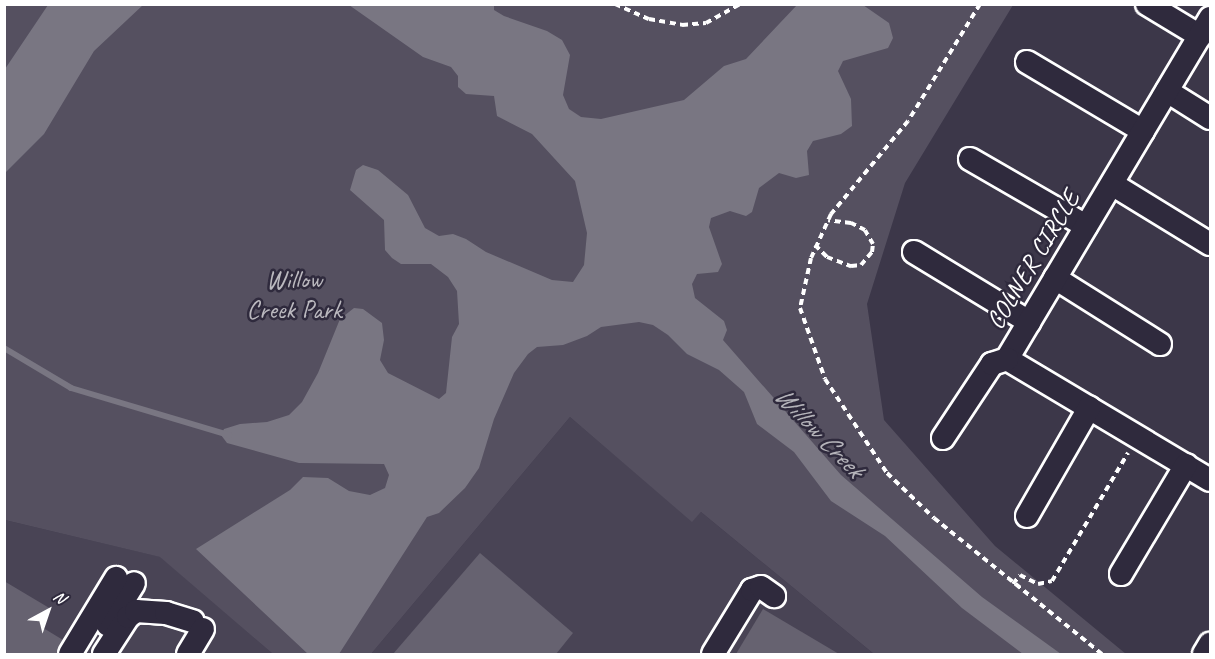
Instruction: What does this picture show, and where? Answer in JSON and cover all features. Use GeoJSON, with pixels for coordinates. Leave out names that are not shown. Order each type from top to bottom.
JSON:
{"type":"FeatureCollection","features":[{"type":"Feature","properties":{"kind":"street"},"geometry":{"type":"LineString","coordinates":[[1147,4],[1205,27]]}},
{"type":"Feature","properties":{"kind":"street","name":"COLNER CIRCLE"},"geometry":{"type":"LineString","coordinates":[[1205,27],[1007,359],[1210,480]]}},
{"type":"Feature","properties":{"kind":"street"},"geometry":{"type":"LineString","coordinates":[[1027,62],[1143,131]]}},
{"type":"Feature","properties":{"kind":"street"},"geometry":{"type":"LineString","coordinates":[[1167,91],[1210,117]]}},
{"type":"Feature","properties":{"kind":"street"},"geometry":{"type":"LineString","coordinates":[[970,159],[1086,226]]}},
{"type":"Feature","properties":{"kind":"street"},"geometry":{"type":"LineString","coordinates":[[1112,184],[1210,244]]}},
{"type":"Feature","properties":{"kind":"street"},"geometry":{"type":"LineString","coordinates":[[914,252],[1029,322]]}},
{"type":"Feature","properties":{"kind":"street"},"geometry":{"type":"LineString","coordinates":[[1055,278],[1160,344]]}},
{"type":"Feature","properties":{"kind":"street"},"geometry":{"type":"LineString","coordinates":[[943,438],[992,364],[1007,359]]}},
{"type":"Feature","properties":{"kind":"street"},"geometry":{"type":"LineString","coordinates":[[1027,516],[1089,408]]}},
{"type":"Feature","properties":{"kind":"street"},"geometry":{"type":"LineString","coordinates":[[1121,574],[1186,465]]}},
{"type":"Feature","properties":{"kind":"street"},"geometry":{"type":"LineString","coordinates":[[70,654],[125,581]]}},
{"type":"Feature","properties":{"kind":"street"},"geometry":{"type":"LineString","coordinates":[[78,654],[125,581]]}},
{"type":"Feature","properties":{"kind":"street"},"geometry":{"type":"LineString","coordinates":[[90,654],[125,581]]}},
{"type":"Feature","properties":{"kind":"street"},"geometry":{"type":"LineString","coordinates":[[713,654],[752,590],[761,586],[774,596]]}},
{"type":"Feature","properties":{"kind":"street"},"geometry":{"type":"LineString","coordinates":[[105,654],[128,617],[136,611],[166,613],[198,625],[188,654]]}},
{"type":"Feature","properties":{"kind":"street"},"geometry":{"type":"LineString","coordinates":[[1204,654],[1210,644]]}},
{"type":"Feature","properties":{"kind":"path"},"geometry":{"type":"LineString","coordinates":[[615,4],[649,19],[682,26],[706,23],[740,4]]}},
{"type":"Feature","properties":{"kind":"path"},"geometry":{"type":"LineString","coordinates":[[980,4],[908,121],[828,220],[815,245],[800,309],[825,379],[851,423],[887,473],[1013,584],[1102,654]]}},
{"type":"Feature","properties":{"kind":"path"},"geometry":{"type":"LineString","coordinates":[[815,245],[832,260],[851,266],[861,265],[872,252],[873,244],[865,230],[851,223],[828,220]]}},
{"type":"Feature","properties":{"kind":"path"},"geometry":{"type":"LineString","coordinates":[[1013,584],[1020,575],[1038,584],[1052,581],[1137,436]]}},
{"type":"Feature","properties":{"kind":"shaded area"},"geometry":{"type":"Polygon","coordinates":[[[48,5],[143,5],[94,51],[44,134],[5,173],[5,69],[48,5]]]}},
{"type":"Feature","properties":{"kind":"shaded area"},"geometry":{"type":"Polygon","coordinates":[[[349,5],[494,5],[494,10],[504,16],[547,31],[562,40],[570,55],[563,95],[569,109],[581,117],[601,119],[684,100],[724,66],[746,59],[797,5],[863,5],[889,23],[893,38],[888,48],[843,61],[838,71],[851,99],[852,126],[841,134],[813,141],[807,151],[809,175],[796,178],[779,173],[759,188],[752,212],[746,216],[730,211],[711,218],[709,227],[722,264],[718,272],[697,274],[692,284],[695,298],[724,321],[727,330],[723,340],[841,475],[982,597],[1061,654],[1023,654],[962,608],[885,536],[831,501],[794,452],[757,424],[744,392],[719,370],[687,354],[668,335],[653,325],[639,322],[601,327],[587,336],[563,345],[537,347],[528,354],[514,373],[494,419],[479,468],[465,488],[439,513],[427,517],[339,654],[308,654],[196,549],[290,490],[303,477],[328,478],[349,491],[370,495],[385,488],[389,475],[384,464],[299,463],[227,443],[221,435],[224,429],[240,424],[267,422],[289,415],[302,402],[318,373],[340,319],[354,308],[363,309],[382,323],[384,340],[380,360],[388,373],[439,399],[446,393],[452,337],[459,324],[457,291],[448,277],[431,264],[401,264],[385,250],[384,220],[350,190],[356,170],[363,165],[378,170],[408,195],[425,228],[439,236],[453,234],[466,239],[486,252],[552,280],[573,282],[584,265],[587,233],[575,181],[532,134],[497,116],[494,96],[466,94],[458,87],[458,76],[451,67],[423,57],[349,5]]]}},
{"type":"Feature","properties":{"kind":"shaded area"},"geometry":{"type":"Polygon","coordinates":[[[570,417],[692,521],[701,512],[874,654],[371,654],[570,417]]]}},
{"type":"Feature","properties":{"kind":"shaded area"},"geometry":{"type":"Polygon","coordinates":[[[5,520],[161,557],[273,654],[5,654],[5,520]]]}},
{"type":"Feature","properties":{"kind":"green space","name":"Willow Creek Park"},"geometry":{"type":"Polygon","coordinates":[[[5,5],[1013,5],[905,183],[867,304],[884,420],[995,546],[1126,654],[874,654],[701,512],[692,522],[570,417],[371,654],[273,654],[160,557],[5,520],[5,5]]]}},
{"type":"Feature","properties":{"kind":"building"},"geometry":{"type":"Polygon","coordinates":[[[480,553],[573,633],[556,654],[393,654],[480,553]]]}},
{"type":"Feature","properties":{"kind":"building"},"geometry":{"type":"Polygon","coordinates":[[[4,581],[51,609],[40,626],[63,640],[57,654],[4,654],[4,581]]]}},
{"type":"Feature","properties":{"kind":"building"},"geometry":{"type":"Polygon","coordinates":[[[763,609],[839,654],[736,654],[763,609]]]}},
{"type":"Feature","properties":{"kind":"waterway"},"geometry":{"type":"LineString","coordinates":[[4,348],[71,388],[229,435]]}},
{"type":"Feature","properties":{"kind":"water label","name":"Willow Creek"},"geometry":{"type":"Point","coordinates":[819,432]}}]}
